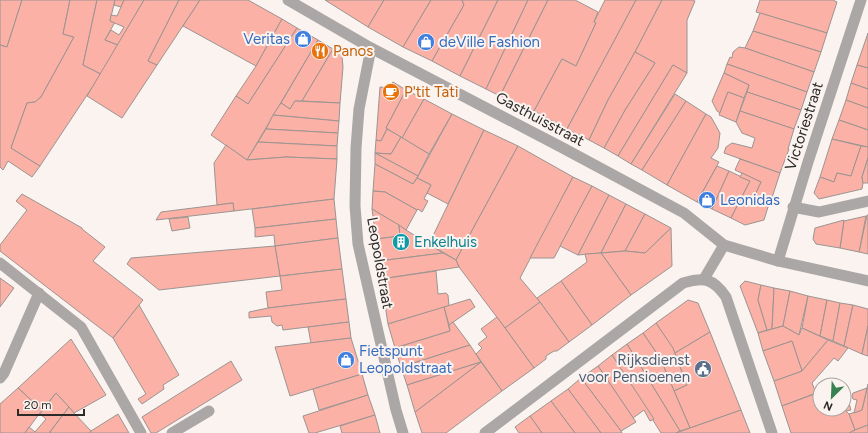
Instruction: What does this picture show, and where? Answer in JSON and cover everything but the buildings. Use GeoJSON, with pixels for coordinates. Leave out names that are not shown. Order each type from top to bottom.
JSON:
{"type":"FeatureCollection","features":[{"type":"Feature","properties":{"kind":"street","name":"Gasthuisstraat"},"geometry":{"type":"LineString","coordinates":[[288,0],[371,48],[562,147],[684,213],[724,245],[778,261],[868,281]]}},
{"type":"Feature","properties":{"kind":"street","name":"Victoriestraat"},"geometry":{"type":"LineString","coordinates":[[778,261],[793,207],[861,0]]}},
{"type":"Feature","properties":{"kind":"street","name":"Leopoldstraat"},"geometry":{"type":"LineString","coordinates":[[371,48],[359,109],[356,148],[355,206],[358,244],[390,388],[403,433]]}},
{"type":"Feature","properties":{"kind":"street"},"geometry":{"type":"LineString","coordinates":[[793,207],[819,212],[868,200]]}},
{"type":"Feature","properties":{"kind":"street"},"geometry":{"type":"LineString","coordinates":[[704,279],[724,245]]}},
{"type":"Feature","properties":{"kind":"street"},"geometry":{"type":"LineString","coordinates":[[0,263],[80,326],[140,433]]}},
{"type":"Feature","properties":{"kind":"street"},"geometry":{"type":"LineString","coordinates":[[485,433],[683,283],[704,279],[712,282],[726,297],[772,433]]}},
{"type":"Feature","properties":{"kind":"street"},"geometry":{"type":"LineString","coordinates":[[0,378],[4,373],[39,293]]}},
{"type":"Feature","properties":{"kind":"street"},"geometry":{"type":"LineString","coordinates":[[172,433],[209,411]]}},
{"type":"Feature","properties":{"kind":"place","name":"Veritas"},"geometry":{"type":"Point","coordinates":[303,39]}},
{"type":"Feature","properties":{"kind":"place","name":"deVille Fashion"},"geometry":{"type":"Point","coordinates":[426,42]}},
{"type":"Feature","properties":{"kind":"place","name":"Panos"},"geometry":{"type":"Point","coordinates":[320,51]}},
{"type":"Feature","properties":{"kind":"place","name":"P'tit Tatì"},"geometry":{"type":"Point","coordinates":[391,92]}},
{"type":"Feature","properties":{"kind":"place","name":"Leonidas"},"geometry":{"type":"Point","coordinates":[707,200]}},
{"type":"Feature","properties":{"kind":"place","name":"Enkelhuis"},"geometry":{"type":"Point","coordinates":[401,242]}},
{"type":"Feature","properties":{"kind":"place","name":"Fietspunt Leopoldstraat"},"geometry":{"type":"Point","coordinates":[346,360]}},
{"type":"Feature","properties":{"kind":"place","name":"Rijksdienst voor Pensioenen"},"geometry":{"type":"Point","coordinates":[703,369]}}]}
